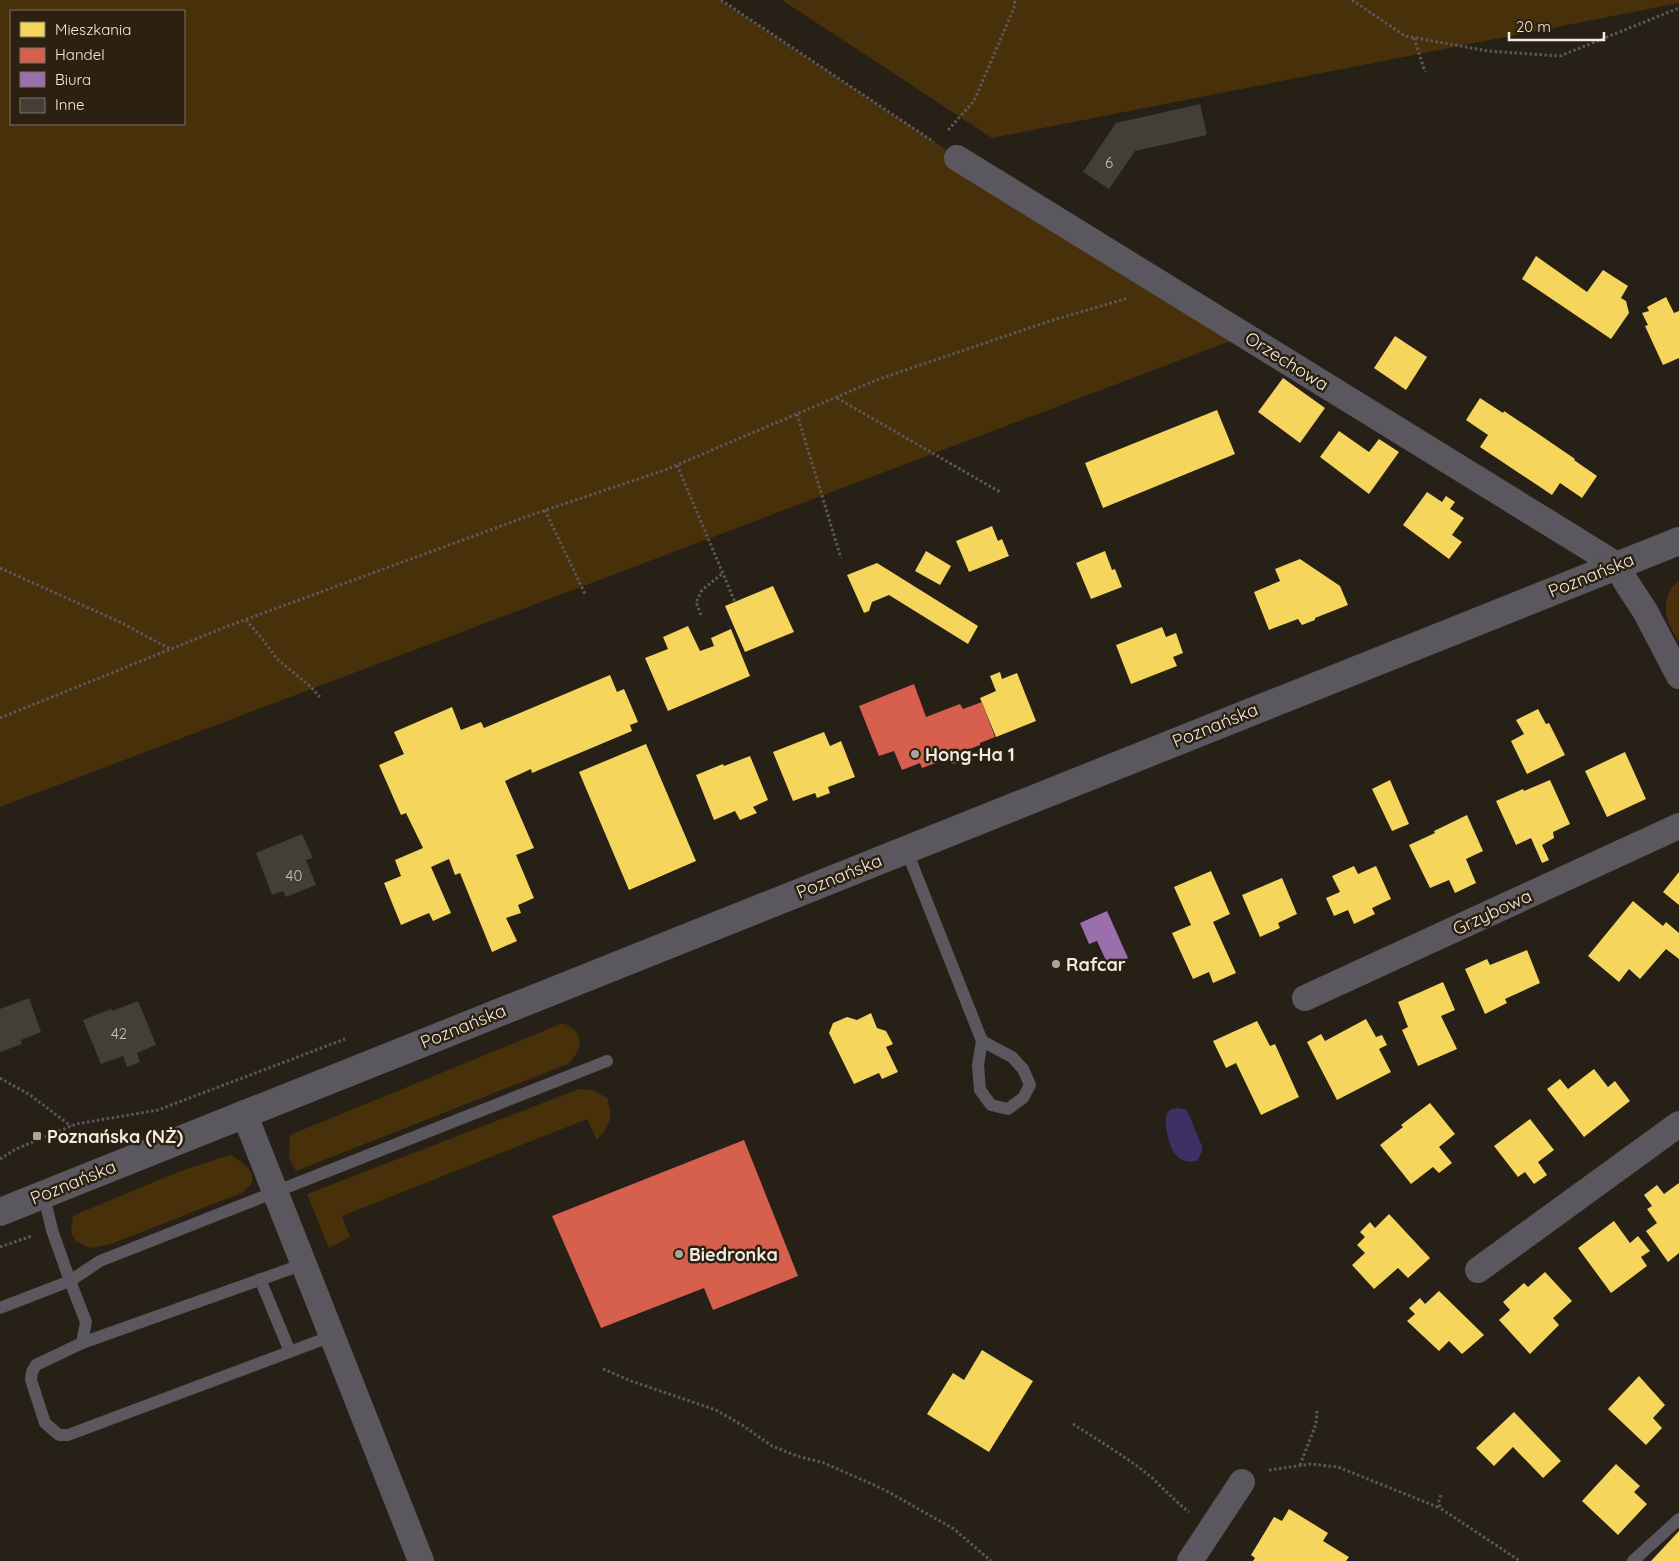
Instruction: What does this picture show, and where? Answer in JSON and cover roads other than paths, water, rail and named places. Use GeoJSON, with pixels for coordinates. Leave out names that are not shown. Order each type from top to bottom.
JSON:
{"type":"FeatureCollection","features":[{"type":"Feature","properties":{"kind":"street","name":"Orzechowa"},"geometry":{"type":"LineString","coordinates":[[957,158],[1617,564]]}},
{"type":"Feature","properties":{"kind":"street","name":"Poznańska"},"geometry":{"type":"LineString","coordinates":[[0,1212],[1679,540]]}},
{"type":"Feature","properties":{"kind":"street"},"geometry":{"type":"LineString","coordinates":[[1617,564],[1645,611],[1679,676]]}},
{"type":"Feature","properties":{"kind":"street","name":"Grzybowa"},"geometry":{"type":"LineString","coordinates":[[1305,998],[1679,826]]}},
{"type":"Feature","properties":{"kind":"street"},"geometry":{"type":"LineString","coordinates":[[244,1113],[421,1561]]}},
{"type":"Feature","properties":{"kind":"street"},"geometry":{"type":"LineString","coordinates":[[1478,1270],[1679,1124]]}},
{"type":"Feature","properties":{"kind":"street"},"geometry":{"type":"LineString","coordinates":[[1190,1561],[1242,1482]]}},
{"type":"Feature","properties":{"kind":"lane"},"geometry":{"type":"LineString","coordinates":[[906,849],[982,1041],[978,1064],[980,1090],[991,1105],[1008,1109],[1023,1098],[1030,1085],[1023,1069],[1012,1057],[982,1041]]}},
{"type":"Feature","properties":{"kind":"lane"},"geometry":{"type":"LineString","coordinates":[[0,1308],[70,1281],[100,1261],[607,1061]]}},
{"type":"Feature","properties":{"kind":"lane"},"geometry":{"type":"LineString","coordinates":[[40,1196],[47,1209],[52,1230],[86,1322],[82,1343]]}},
{"type":"Feature","properties":{"kind":"lane"},"geometry":{"type":"LineString","coordinates":[[304,1264],[82,1343],[36,1365],[32,1372],[32,1380],[45,1423],[59,1435],[68,1435],[332,1336]]}},
{"type":"Feature","properties":{"kind":"lane"},"geometry":{"type":"LineString","coordinates":[[260,1279],[290,1352]]}},
{"type":"Feature","properties":{"kind":"lane"},"geometry":{"type":"LineString","coordinates":[[1633,1561],[1679,1519]]}},
{"type":"Feature","properties":{"kind":"place","name":"Hong-Ha 1"},"geometry":{"type":"Point","coordinates":[915,754]}},
{"type":"Feature","properties":{"kind":"place","name":"Rafcar"},"geometry":{"type":"Point","coordinates":[1056,964]}},
{"type":"Feature","properties":{"kind":"place","name":"Poznańska (NŻ)"},"geometry":{"type":"Point","coordinates":[37,1136]}},
{"type":"Feature","properties":{"kind":"place","name":"Biedronka"},"geometry":{"type":"Point","coordinates":[679,1254]}}]}
